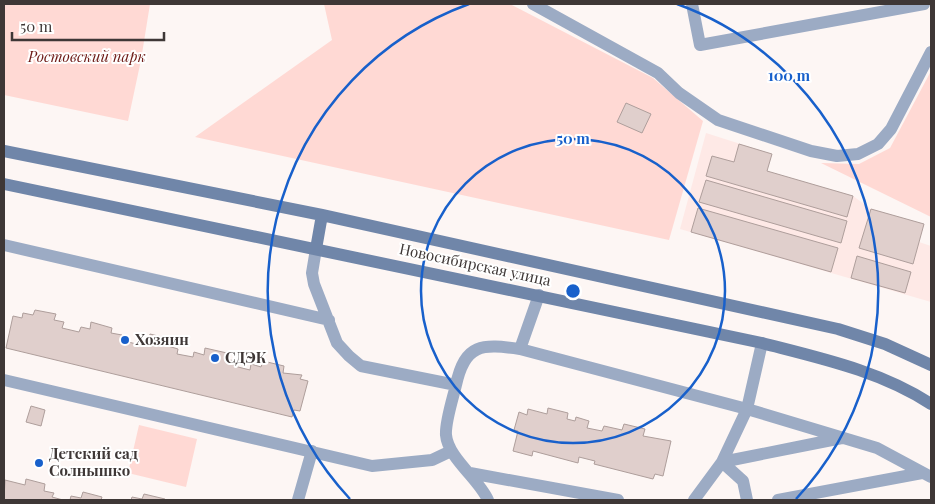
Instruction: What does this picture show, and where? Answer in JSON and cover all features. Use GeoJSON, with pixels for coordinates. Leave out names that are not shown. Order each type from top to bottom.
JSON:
{"type":"FeatureCollection","features":[{"type":"Feature","properties":{"kind":"main road","name":"Новосибирская улица"},"geometry":{"type":"LineString","coordinates":[[4,151],[322,215],[838,330],[885,344],[931,365]]}},
{"type":"Feature","properties":{"kind":"main road","name":"Новосибирская улица"},"geometry":{"type":"LineString","coordinates":[[4,184],[762,343],[834,361],[912,391],[931,404]]}},
{"type":"Feature","properties":{"kind":"main road"},"geometry":{"type":"LineString","coordinates":[[316,249],[322,215]]}},
{"type":"Feature","properties":{"kind":"lane"},"geometry":{"type":"LineString","coordinates":[[533,4],[658,73],[679,93],[718,120],[811,151],[837,156],[858,154],[878,144],[891,129],[931,52]]}},
{"type":"Feature","properties":{"kind":"lane"},"geometry":{"type":"LineString","coordinates":[[692,4],[700,45],[924,4]]}},
{"type":"Feature","properties":{"kind":"lane"},"geometry":{"type":"LineString","coordinates":[[4,245],[329,320]]}},
{"type":"Feature","properties":{"kind":"lane"},"geometry":{"type":"LineString","coordinates":[[316,249],[312,273],[314,284],[337,343],[361,366],[456,385]]}},
{"type":"Feature","properties":{"kind":"lane"},"geometry":{"type":"LineString","coordinates":[[520,349],[540,295]]}},
{"type":"Feature","properties":{"kind":"lane"},"geometry":{"type":"LineString","coordinates":[[694,500],[722,462],[747,409],[762,343]]}},
{"type":"Feature","properties":{"kind":"lane"},"geometry":{"type":"LineString","coordinates":[[488,500],[470,473],[451,451],[446,435],[460,365],[473,351],[492,345],[520,349],[747,409],[877,448],[926,475]]}},
{"type":"Feature","properties":{"kind":"lane"},"geometry":{"type":"LineString","coordinates":[[4,380],[372,466],[432,460],[451,451]]}},
{"type":"Feature","properties":{"kind":"lane"},"geometry":{"type":"LineString","coordinates":[[722,462],[843,438]]}},
{"type":"Feature","properties":{"kind":"lane"},"geometry":{"type":"LineString","coordinates":[[298,500],[312,451]]}},
{"type":"Feature","properties":{"kind":"lane"},"geometry":{"type":"LineString","coordinates":[[722,462],[743,481],[747,500]]}},
{"type":"Feature","properties":{"kind":"lane"},"geometry":{"type":"LineString","coordinates":[[470,473],[618,500]]}},
{"type":"Feature","properties":{"kind":"lane"},"geometry":{"type":"LineString","coordinates":[[778,500],[926,475]]}},
{"type":"Feature","properties":{"kind":"shaded area"},"geometry":{"type":"Polygon","coordinates":[[[706,133],[772,154],[767,171],[853,196],[871,209],[924,224],[919,242],[931,246],[931,302],[680,229],[706,133]]]}},
{"type":"Feature","properties":{"kind":"green space","name":"Ростовский парк"},"geometry":{"type":"Polygon","coordinates":[[[4,4],[150,4],[141,60],[128,121],[4,95],[4,4]]]}},
{"type":"Feature","properties":{"kind":"green space"},"geometry":{"type":"Polygon","coordinates":[[[324,4],[510,4],[653,78],[703,121],[669,240],[195,137],[332,40],[324,4]]]}},
{"type":"Feature","properties":{"kind":"green space"},"geometry":{"type":"Polygon","coordinates":[[[931,71],[931,217],[821,163],[859,164],[890,148],[931,71]]]}},
{"type":"Feature","properties":{"kind":"green space"},"geometry":{"type":"Polygon","coordinates":[[[139,425],[197,439],[186,487],[128,473],[139,425]]]}},
{"type":"Feature","properties":{"kind":"building"},"geometry":{"type":"Polygon","coordinates":[[[626,103],[651,114],[642,133],[617,122],[626,103]]]}},
{"type":"Feature","properties":{"kind":"building"},"geometry":{"type":"Polygon","coordinates":[[[739,144],[772,154],[767,171],[853,196],[847,217],[706,176],[712,156],[734,162],[739,144]]]}},
{"type":"Feature","properties":{"kind":"building"},"geometry":{"type":"Polygon","coordinates":[[[706,180],[847,221],[841,243],[699,202],[706,180]]]}},
{"type":"Feature","properties":{"kind":"building"},"geometry":{"type":"Polygon","coordinates":[[[698,208],[838,248],[831,272],[691,232],[698,208]]]}},
{"type":"Feature","properties":{"kind":"building"},"geometry":{"type":"Polygon","coordinates":[[[871,209],[924,224],[913,264],[859,248],[871,209]]]}},
{"type":"Feature","properties":{"kind":"building"},"geometry":{"type":"Polygon","coordinates":[[[857,256],[911,272],[905,293],[851,278],[857,256]]]}},
{"type":"Feature","properties":{"kind":"building"},"geometry":{"type":"Polygon","coordinates":[[[35,310],[56,314],[54,320],[64,322],[62,328],[79,332],[81,327],[90,329],[91,322],[112,328],[111,333],[122,335],[121,340],[136,344],[138,339],[148,342],[150,334],[170,339],[168,346],[178,349],[177,354],[193,357],[194,352],[204,355],[205,348],[227,353],[225,359],[235,361],[234,366],[250,370],[251,364],[261,367],[263,361],[284,366],[283,373],[302,375],[300,379],[308,381],[300,411],[294,410],[292,417],[6,348],[13,316],[22,318],[23,313],[33,315],[35,310]]]}},
{"type":"Feature","properties":{"kind":"building"},"geometry":{"type":"Polygon","coordinates":[[[31,406],[45,410],[41,426],[26,422],[31,406]]]}},
{"type":"Feature","properties":{"kind":"building"},"geometry":{"type":"Polygon","coordinates":[[[548,408],[568,413],[567,419],[575,421],[576,417],[589,421],[587,428],[602,431],[604,426],[622,430],[624,424],[645,429],[643,436],[671,441],[663,476],[655,474],[653,479],[594,464],[595,461],[579,457],[578,463],[533,451],[532,456],[513,451],[518,431],[514,430],[519,412],[527,415],[528,409],[547,414],[548,408]]]}},
{"type":"Feature","properties":{"kind":"building"},"geometry":{"type":"Polygon","coordinates":[[[26,479],[45,484],[44,491],[54,493],[52,497],[63,500],[4,500],[5,480],[25,485],[26,479]]]}},
{"type":"Feature","properties":{"kind":"building"},"geometry":{"type":"Polygon","coordinates":[[[83,492],[102,497],[101,500],[70,500],[71,496],[81,498],[83,492]]]}},
{"type":"Feature","properties":{"kind":"building"},"geometry":{"type":"Polygon","coordinates":[[[144,494],[165,499],[131,500],[132,497],[142,499],[144,494]]]}},
{"type":"Feature","properties":{"kind":"place","name":"Хозяин"},"geometry":{"type":"Point","coordinates":[125,340]}},
{"type":"Feature","properties":{"kind":"place","name":"СДЭК"},"geometry":{"type":"Point","coordinates":[215,358]}},
{"type":"Feature","properties":{"kind":"place","name":"Детский сад Солнышко"},"geometry":{"type":"Point","coordinates":[39,463]}}]}
